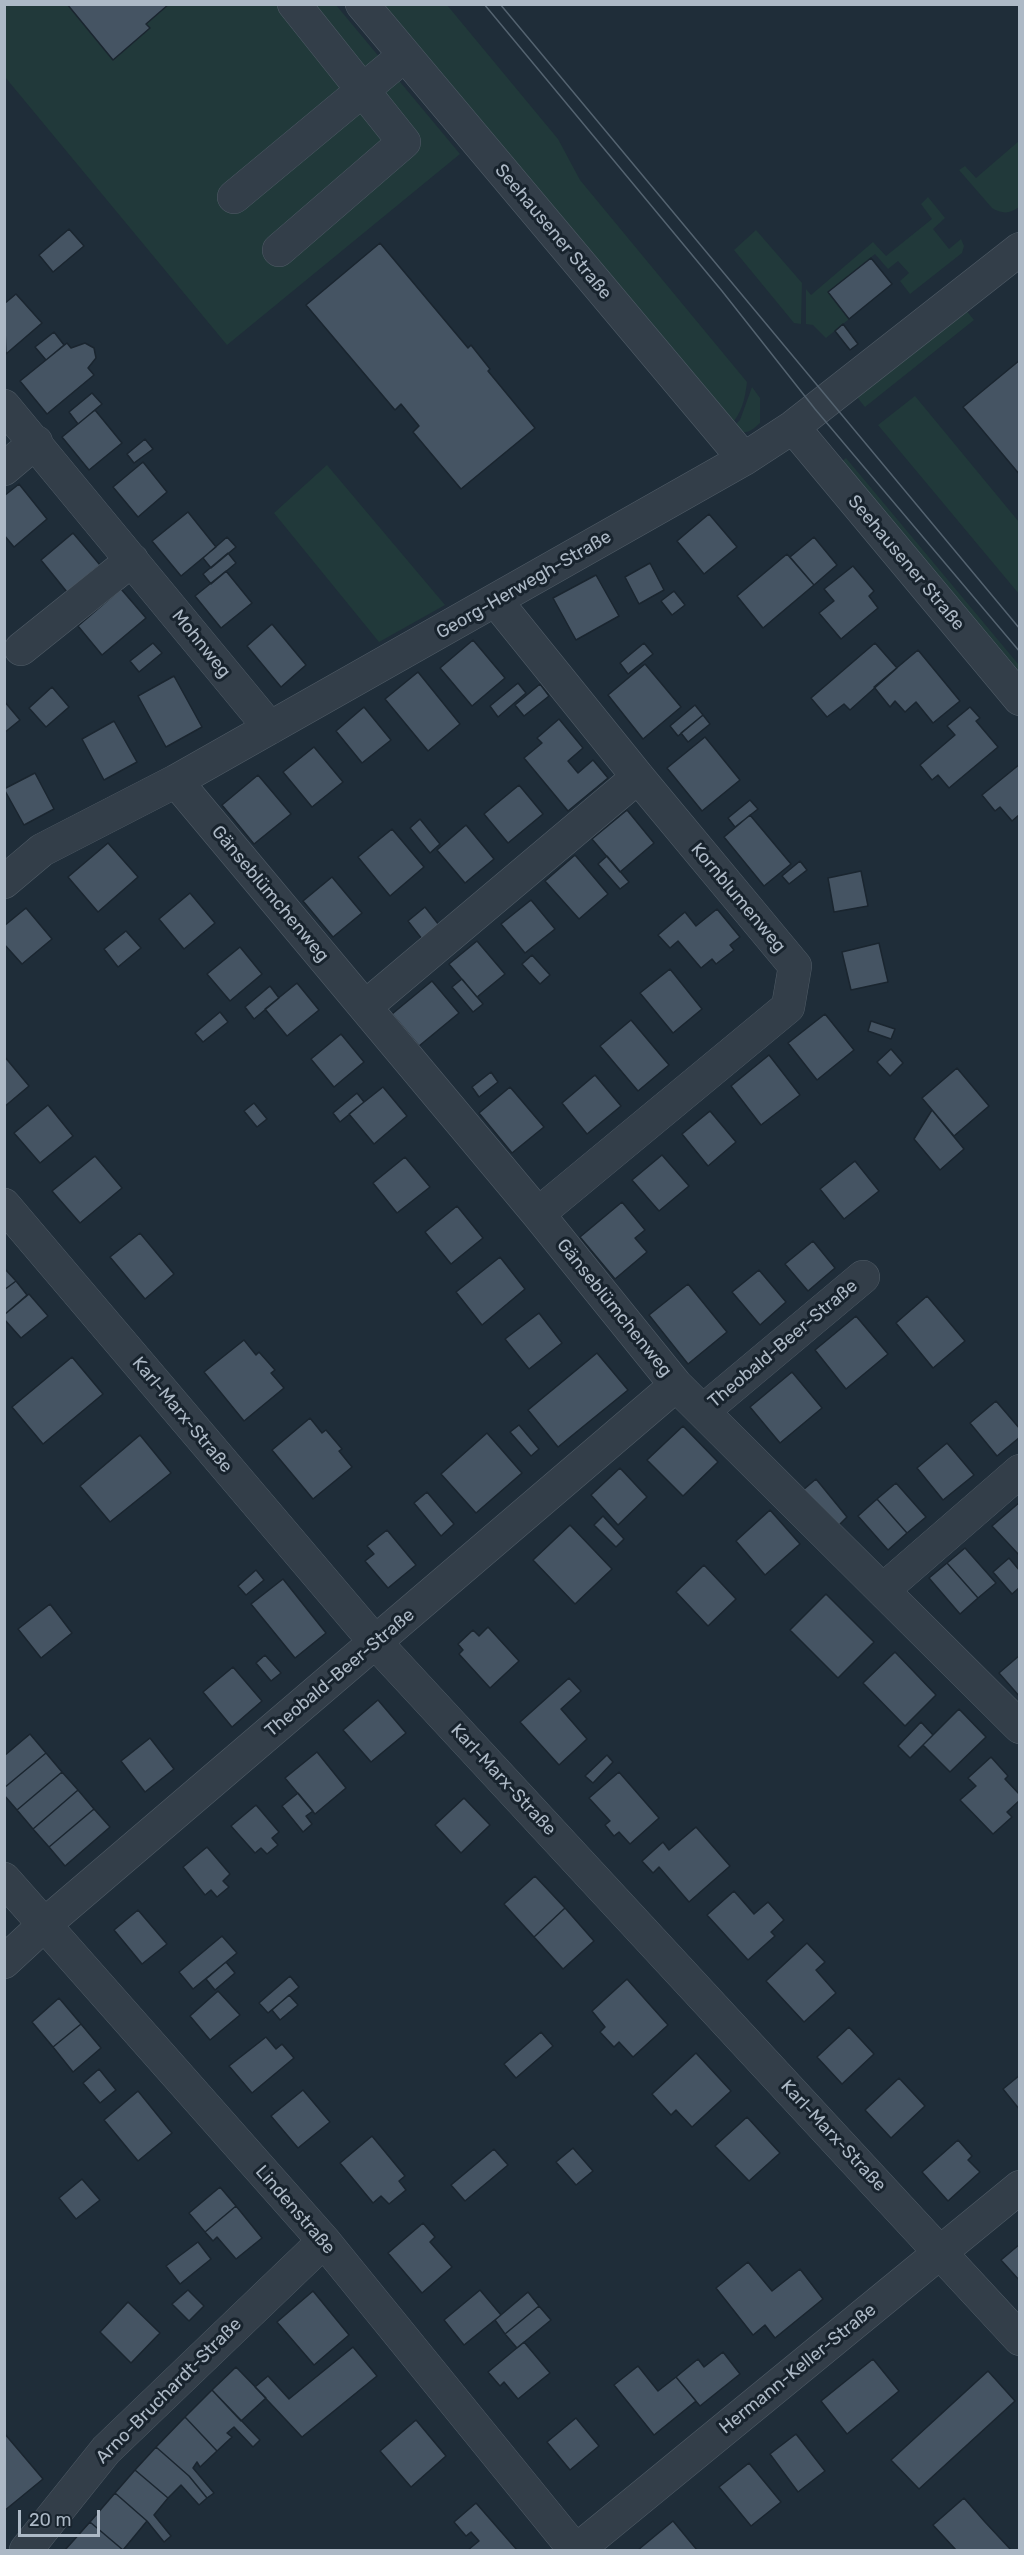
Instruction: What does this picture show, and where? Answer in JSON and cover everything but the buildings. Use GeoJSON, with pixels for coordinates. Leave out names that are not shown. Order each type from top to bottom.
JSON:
{"type":"FeatureCollection","features":[{"type":"Feature","properties":{"kind":"street"},"geometry":{"type":"LineString","coordinates":[[279,250],[404,142],[294,4]]}},
{"type":"Feature","properties":{"kind":"street","name":"Seehausener Straße"},"geometry":{"type":"LineString","coordinates":[[362,4],[744,459]]}},
{"type":"Feature","properties":{"kind":"street"},"geometry":{"type":"LineString","coordinates":[[234,197],[405,55]]}},
{"type":"Feature","properties":{"kind":"street","name":"Georg-Herwegh-Straße"},"geometry":{"type":"LineString","coordinates":[[4,882],[42,850],[176,781],[744,459],[792,427],[1020,249]]}},
{"type":"Feature","properties":{"kind":"street","name":"Mohnweg"},"geometry":{"type":"LineString","coordinates":[[4,406],[270,728]]}},
{"type":"Feature","properties":{"kind":"street","name":"Seehausener Straße"},"geometry":{"type":"LineString","coordinates":[[792,427],[1020,699]]}},
{"type":"Feature","properties":{"kind":"street"},"geometry":{"type":"LineString","coordinates":[[4,469],[36,442]]}},
{"type":"Feature","properties":{"kind":"street"},"geometry":{"type":"LineString","coordinates":[[21,649],[132,560]]}},
{"type":"Feature","properties":{"kind":"street","name":"Kornblumenweg"},"geometry":{"type":"LineString","coordinates":[[496,601],[795,966],[788,1007],[538,1214]]}},
{"type":"Feature","properties":{"kind":"street"},"geometry":{"type":"LineString","coordinates":[[365,1008],[638,777]]}},
{"type":"Feature","properties":{"kind":"street","name":"Gänseblümchenweg"},"geometry":{"type":"LineString","coordinates":[[176,781],[538,1214],[676,1385],[1020,1727]]}},
{"type":"Feature","properties":{"kind":"street","name":"Karl-Marx-Straße"},"geometry":{"type":"LineString","coordinates":[[4,1205],[376,1643],[1020,2339]]}},
{"type":"Feature","properties":{"kind":"street","name":"Theobald-Beer-Straße"},"geometry":{"type":"LineString","coordinates":[[703,1411],[863,1277]]}},
{"type":"Feature","properties":{"kind":"street","name":"Theobald-Beer-Straße"},"geometry":{"type":"LineString","coordinates":[[4,1962],[44,1925],[676,1385]]}},
{"type":"Feature","properties":{"kind":"street"},"geometry":{"type":"LineString","coordinates":[[883,1590],[1020,1471]]}},
{"type":"Feature","properties":{"kind":"street","name":"Lindenstraße"},"geometry":{"type":"LineString","coordinates":[[4,1879],[324,2241],[576,2550]]}},
{"type":"Feature","properties":{"kind":"street","name":"Hermann-Keller-Straße"},"geometry":{"type":"LineString","coordinates":[[576,2550],[1020,2187]]}},
{"type":"Feature","properties":{"kind":"street","name":"Arno-Bruchardt-Straße"},"geometry":{"type":"LineString","coordinates":[[26,2550],[106,2450],[324,2241]]}},
{"type":"Feature","properties":{"kind":"green space"},"geometry":{"type":"Polygon","coordinates":[[[4,5],[336,5],[460,154],[227,345],[5,77],[4,5]]]}},
{"type":"Feature","properties":{"kind":"green space"},"geometry":{"type":"Polygon","coordinates":[[[376,5],[447,5],[558,139],[580,180],[747,382],[742,406],[730,426],[376,5]]]}},
{"type":"Feature","properties":{"kind":"green space"},"geometry":{"type":"Polygon","coordinates":[[[1019,141],[1019,207],[1009,212],[999,211],[992,208],[959,170],[965,166],[976,178],[1019,141]]]}},
{"type":"Feature","properties":{"kind":"green space"},"geometry":{"type":"Polygon","coordinates":[[[928,197],[945,218],[933,229],[949,249],[961,239],[964,246],[962,253],[910,294],[900,281],[909,273],[898,261],[888,269],[875,254],[828,292],[849,319],[826,338],[813,325],[806,324],[806,289],[811,295],[873,242],[886,256],[932,219],[921,204],[928,197]]]}},
{"type":"Feature","properties":{"kind":"green space"},"geometry":{"type":"Polygon","coordinates":[[[756,230],[802,283],[801,324],[794,323],[734,250],[756,230]]]}},
{"type":"Feature","properties":{"kind":"green space"},"geometry":{"type":"Polygon","coordinates":[[[965,309],[974,320],[865,407],[856,396],[965,309]]]}},
{"type":"Feature","properties":{"kind":"green space"},"geometry":{"type":"Polygon","coordinates":[[[752,387],[760,398],[760,423],[750,431],[741,432],[732,428],[740,420],[752,387]]]}},
{"type":"Feature","properties":{"kind":"green space"},"geometry":{"type":"Polygon","coordinates":[[[915,396],[1019,522],[1019,594],[878,425],[915,396]]]}},
{"type":"Feature","properties":{"kind":"green space"},"geometry":{"type":"Polygon","coordinates":[[[846,458],[1019,665],[1019,683],[838,465],[846,458]]]}},
{"type":"Feature","properties":{"kind":"green space"},"geometry":{"type":"Polygon","coordinates":[[[327,465],[445,605],[379,642],[274,513],[327,465]]]}},
{"type":"Feature","properties":{"kind":"tram line"},"geometry":{"type":"LineString","coordinates":[[484,4],[722,291],[815,409],[1020,652]]}},
{"type":"Feature","properties":{"kind":"tram line"},"geometry":{"type":"LineString","coordinates":[[500,4],[1020,629]]}}]}
